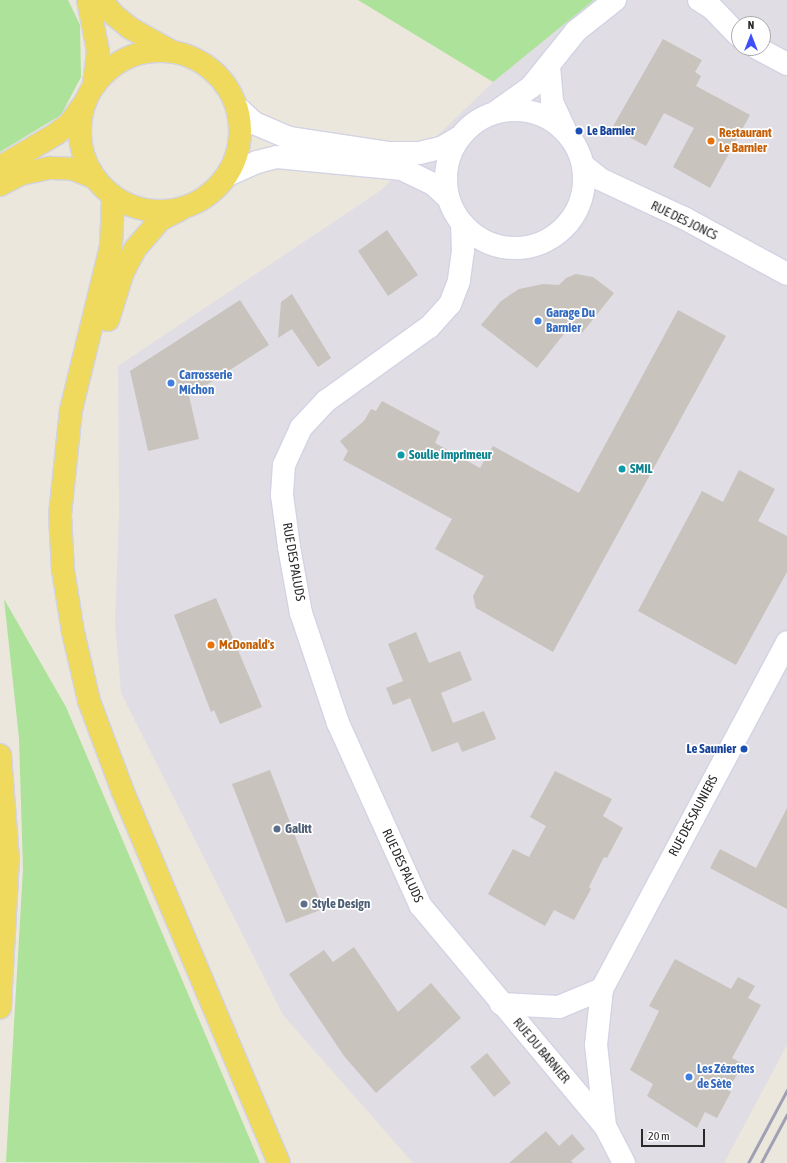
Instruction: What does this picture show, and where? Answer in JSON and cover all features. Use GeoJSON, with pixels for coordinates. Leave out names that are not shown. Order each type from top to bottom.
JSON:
{"type":"FeatureCollection","features":[{"type":"Feature","properties":{"kind":"main road"},"geometry":{"type":"LineString","coordinates":[[88,0],[98,51],[79,133],[81,149],[93,177],[113,197],[140,209],[161,211],[183,208]]}},
{"type":"Feature","properties":{"kind":"main road"},"geometry":{"type":"LineString","coordinates":[[66,460],[123,272],[135,249],[160,220],[209,196],[228,175],[240,142],[237,107],[218,75],[198,60],[174,52],[130,28],[114,15],[101,0]]}},
{"type":"Feature","properties":{"kind":"main road"},"geometry":{"type":"LineString","coordinates":[[0,167],[56,134],[70,123],[89,95],[115,64],[129,57],[159,51],[174,52]]}},
{"type":"Feature","properties":{"kind":"main road"},"geometry":{"type":"LineString","coordinates":[[0,185],[20,174],[50,168],[72,169],[93,177]]}},
{"type":"Feature","properties":{"kind":"main road"},"geometry":{"type":"LineString","coordinates":[[113,197],[111,246],[71,410],[60,515],[63,570],[89,701],[123,792],[278,1163]]}},
{"type":"Feature","properties":{"kind":"main road"},"geometry":{"type":"LineString","coordinates":[[0,755],[8,858],[0,1008]]}},
{"type":"Feature","properties":{"kind":"street"},"geometry":{"type":"LineString","coordinates":[[237,107],[254,123],[289,138],[388,153],[419,153],[441,148],[460,137],[475,123],[494,113],[530,87],[549,66],[558,50],[576,31],[615,0]]}},
{"type":"Feature","properties":{"kind":"street"},"geometry":{"type":"LineString","coordinates":[[699,0],[712,8],[731,28]]}},
{"type":"Feature","properties":{"kind":"street"},"geometry":{"type":"LineString","coordinates":[[771,55],[787,64]]}},
{"type":"Feature","properties":{"kind":"street"},"geometry":{"type":"LineString","coordinates":[[228,175],[257,162],[277,157],[402,170],[433,184],[448,198],[462,223],[474,235],[505,247],[521,248],[548,239],[565,226],[575,213],[585,182],[583,165],[577,147],[566,131],[552,102],[549,66]]}},
{"type":"Feature","properties":{"kind":"street"},"geometry":{"type":"LineString","coordinates":[[494,113],[510,110],[532,112],[554,121],[566,131]]}},
{"type":"Feature","properties":{"kind":"street"},"geometry":{"type":"LineString","coordinates":[[448,198],[447,166],[452,151],[460,137]]}},
{"type":"Feature","properties":{"kind":"street","name":"RUE DES JONCS"},"geometry":{"type":"LineString","coordinates":[[583,165],[600,179],[684,218],[787,274]]}},
{"type":"Feature","properties":{"kind":"street","name":"RUE DES PALUDS"},"geometry":{"type":"LineString","coordinates":[[450,944],[420,905],[338,723],[301,613],[282,496],[284,465],[301,428],[326,401],[430,327],[450,304],[459,281],[463,251],[462,223]]}},
{"type":"Feature","properties":{"kind":"street","name":"RUE DES SAUNIERS"},"geometry":{"type":"LineString","coordinates":[[605,1126],[596,1046],[602,989],[787,642]]}},
{"type":"Feature","properties":{"kind":"street","name":"RUE DU BARNIER"},"geometry":{"type":"LineString","coordinates":[[450,944],[605,1126],[624,1163]]}},
{"type":"Feature","properties":{"kind":"street"},"geometry":{"type":"LineString","coordinates":[[501,1004],[559,1007],[602,989]]}},
{"type":"Feature","properties":{"kind":"shaded area"},"geometry":{"type":"Polygon","coordinates":[[[594,0],[787,0],[787,1045],[724,1163],[413,1163],[283,1015],[121,693],[115,623],[119,512],[118,366],[380,191],[493,82],[594,0]]]}},
{"type":"Feature","properties":{"kind":"green space"},"geometry":{"type":"Polygon","coordinates":[[[0,0],[68,0],[80,25],[81,77],[61,115],[0,152],[0,0]]]}},
{"type":"Feature","properties":{"kind":"green space"},"geometry":{"type":"Polygon","coordinates":[[[358,0],[594,0],[493,82],[358,0]]]}},
{"type":"Feature","properties":{"kind":"green space"},"geometry":{"type":"Polygon","coordinates":[[[4,599],[66,707],[260,1163],[6,1162],[23,869],[19,738],[4,599]]]}},
{"type":"Feature","properties":{"kind":"building"},"geometry":{"type":"Polygon","coordinates":[[[663,39],[702,60],[695,72],[701,76],[696,86],[750,115],[710,188],[673,167],[694,128],[664,113],[646,146],[612,128],[663,39]]]}},
{"type":"Feature","properties":{"kind":"building"},"geometry":{"type":"Polygon","coordinates":[[[387,230],[418,275],[388,296],[358,251],[387,230]]]}},
{"type":"Feature","properties":{"kind":"building","name":"Garage Du Barnier"},"geometry":{"type":"Polygon","coordinates":[[[576,274],[593,277],[614,293],[582,333],[571,325],[537,368],[481,325],[501,301],[519,289],[543,284],[559,285],[566,278],[576,274]]]}},
{"type":"Feature","properties":{"kind":"building"},"geometry":{"type":"Polygon","coordinates":[[[292,294],[331,358],[318,367],[292,329],[278,338],[281,302],[292,294]]]}},
{"type":"Feature","properties":{"kind":"building","name":"Carrosserie Michon"},"geometry":{"type":"Polygon","coordinates":[[[240,300],[269,345],[189,396],[199,439],[148,451],[130,371],[240,300]]]}},
{"type":"Feature","properties":{"kind":"building","name":"SMIL"},"geometry":{"type":"Polygon","coordinates":[[[678,310],[726,336],[553,652],[476,608],[473,596],[484,576],[435,549],[452,519],[343,460],[348,451],[340,441],[364,421],[371,409],[376,411],[382,401],[440,432],[435,443],[480,468],[493,446],[579,493],[678,310]]]}},
{"type":"Feature","properties":{"kind":"building"},"geometry":{"type":"Polygon","coordinates":[[[739,470],[775,489],[758,521],[787,536],[787,572],[736,665],[638,611],[702,491],[723,502],[739,470]]]}},
{"type":"Feature","properties":{"kind":"building","name":"McDonald's"},"geometry":{"type":"Polygon","coordinates":[[[216,598],[262,707],[220,724],[214,710],[211,712],[174,615],[216,598]]]}},
{"type":"Feature","properties":{"kind":"building"},"geometry":{"type":"Polygon","coordinates":[[[416,632],[429,663],[460,651],[472,680],[441,693],[453,723],[484,711],[496,739],[462,752],[458,742],[432,752],[410,698],[393,705],[386,688],[403,681],[388,644],[416,632]]]}},
{"type":"Feature","properties":{"kind":"building"},"geometry":{"type":"Polygon","coordinates":[[[270,770],[323,909],[286,923],[232,784],[270,770]]]}},
{"type":"Feature","properties":{"kind":"building"},"geometry":{"type":"Polygon","coordinates":[[[555,771],[612,799],[603,816],[623,828],[607,858],[604,857],[589,887],[591,889],[574,920],[554,910],[545,926],[488,894],[513,849],[529,857],[546,826],[530,817],[555,771]]]}},
{"type":"Feature","properties":{"kind":"building"},"geometry":{"type":"Polygon","coordinates":[[[787,808],[787,909],[710,868],[720,849],[756,868],[787,808]]]}},
{"type":"Feature","properties":{"kind":"building"},"geometry":{"type":"Polygon","coordinates":[[[354,947],[398,1012],[431,983],[461,1018],[376,1093],[344,1056],[289,974],[324,950],[333,962],[354,947]]]}},
{"type":"Feature","properties":{"kind":"building"},"geometry":{"type":"Polygon","coordinates":[[[675,959],[731,989],[738,977],[755,986],[748,998],[761,1005],[732,1058],[743,1064],[728,1090],[731,1092],[717,1118],[705,1112],[697,1128],[647,1096],[653,1084],[630,1070],[659,1011],[649,1006],[675,959]]]}},
{"type":"Feature","properties":{"kind":"building"},"geometry":{"type":"Polygon","coordinates":[[[487,1053],[511,1083],[494,1097],[470,1067],[487,1053]]]}},
{"type":"Feature","properties":{"kind":"building"},"geometry":{"type":"Polygon","coordinates":[[[546,1131],[559,1146],[572,1134],[585,1149],[571,1161],[573,1163],[509,1163],[546,1131]]]}},
{"type":"Feature","properties":{"kind":"railway"},"geometry":{"type":"LineString","coordinates":[[748,1163],[787,1090]]}},
{"type":"Feature","properties":{"kind":"railway"},"geometry":{"type":"LineString","coordinates":[[761,1163],[787,1114]]}},
{"type":"Feature","properties":{"kind":"place","name":"Le Barnier"},"geometry":{"type":"Point","coordinates":[579,131]}},
{"type":"Feature","properties":{"kind":"place","name":"Restaurant Le Barnier"},"geometry":{"type":"Point","coordinates":[711,141]}},
{"type":"Feature","properties":{"kind":"place","name":"Garage Du Barnier"},"geometry":{"type":"Point","coordinates":[538,321]}},
{"type":"Feature","properties":{"kind":"place","name":"Carrosserie Michon"},"geometry":{"type":"Point","coordinates":[171,383]}},
{"type":"Feature","properties":{"kind":"place","name":"Soulie imprimeur"},"geometry":{"type":"Point","coordinates":[401,455]}},
{"type":"Feature","properties":{"kind":"place","name":"SMIL"},"geometry":{"type":"Point","coordinates":[622,469]}},
{"type":"Feature","properties":{"kind":"place","name":"McDonald's"},"geometry":{"type":"Point","coordinates":[211,645]}},
{"type":"Feature","properties":{"kind":"place","name":"Le Saunier"},"geometry":{"type":"Point","coordinates":[744,749]}},
{"type":"Feature","properties":{"kind":"place","name":"Galitt"},"geometry":{"type":"Point","coordinates":[277,829]}},
{"type":"Feature","properties":{"kind":"place","name":"Style Design"},"geometry":{"type":"Point","coordinates":[304,904]}},
{"type":"Feature","properties":{"kind":"place","name":"Les Zézettes de Sète"},"geometry":{"type":"Point","coordinates":[689,1077]}}]}
